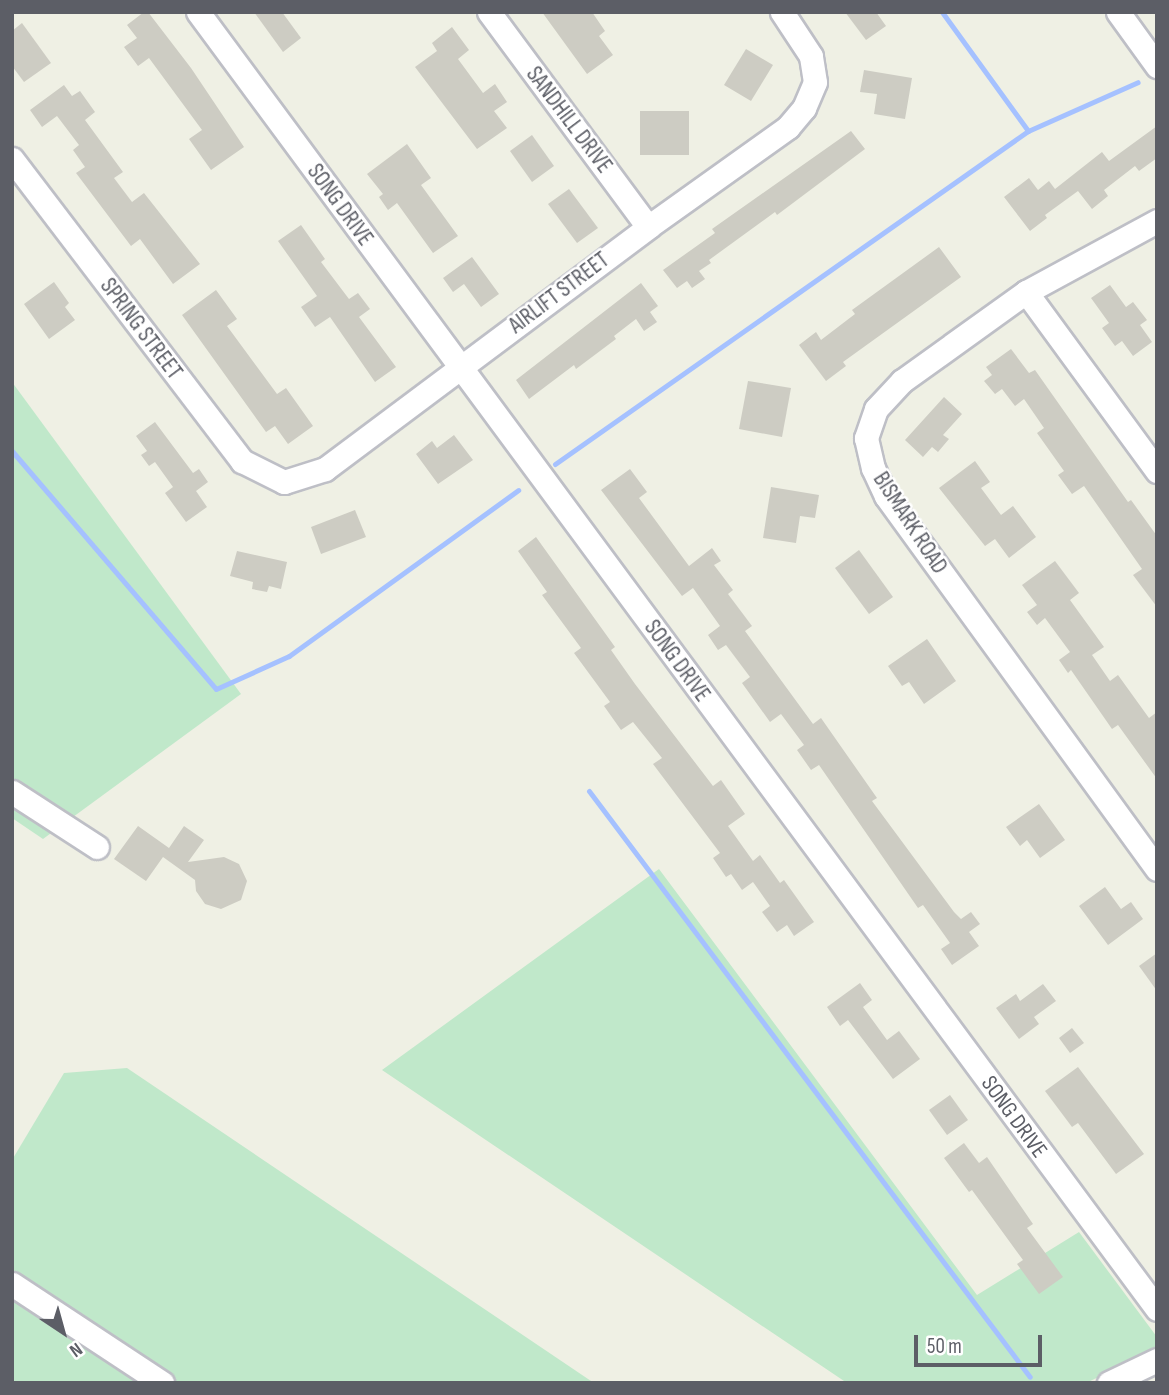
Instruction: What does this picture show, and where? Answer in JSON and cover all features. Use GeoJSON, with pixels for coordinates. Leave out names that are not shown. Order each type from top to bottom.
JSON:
{"type":"FeatureCollection","features":[{"type":"Feature","properties":{"kind":"street","name":"SONG DRIVE"},"geometry":{"type":"LineString","coordinates":[[198,12],[1157,1309]]}},
{"type":"Feature","properties":{"kind":"street","name":"SANDHILL DRIVE"},"geometry":{"type":"LineString","coordinates":[[489,12],[648,227]]}},
{"type":"Feature","properties":{"kind":"street","name":"AIRLIFT STREET"},"geometry":{"type":"LineString","coordinates":[[284,482],[325,469],[648,227],[788,127],[804,108],[815,82],[811,56],[782,12]]}},
{"type":"Feature","properties":{"kind":"street"},"geometry":{"type":"LineString","coordinates":[[1118,12],[1157,66]]}},
{"type":"Feature","properties":{"kind":"street","name":"SPRING STREET"},"geometry":{"type":"LineString","coordinates":[[12,159],[242,461],[284,482]]}},
{"type":"Feature","properties":{"kind":"street","name":"BISMARK ROAD"},"geometry":{"type":"LineString","coordinates":[[1157,221],[1026,292],[902,382],[876,409],[866,438],[873,468],[886,496],[1157,869]]}},
{"type":"Feature","properties":{"kind":"street"},"geometry":{"type":"LineString","coordinates":[[1026,292],[1157,471]]}},
{"type":"Feature","properties":{"kind":"street"},"geometry":{"type":"LineString","coordinates":[[12,792],[97,847]]}},
{"type":"Feature","properties":{"kind":"street"},"geometry":{"type":"LineString","coordinates":[[12,1284],[162,1383]]}},
{"type":"Feature","properties":{"kind":"street"},"geometry":{"type":"LineString","coordinates":[[1109,1383],[1157,1360]]}},
{"type":"Feature","properties":{"kind":"green space"},"geometry":{"type":"Polygon","coordinates":[[[12,382],[241,694],[43,839],[12,818],[12,382]]]}},
{"type":"Feature","properties":{"kind":"green space"},"geometry":{"type":"Polygon","coordinates":[[[659,869],[977,1295],[1079,1232],[1157,1337],[1157,1349],[1086,1383],[847,1383],[382,1070],[659,869]]]}},
{"type":"Feature","properties":{"kind":"green space"},"geometry":{"type":"Polygon","coordinates":[[[127,1068],[594,1383],[178,1383],[12,1273],[12,1160],[64,1073],[127,1068]]]}},
{"type":"Feature","properties":{"kind":"green space"},"geometry":{"type":"Polygon","coordinates":[[[12,1294],[146,1383],[12,1383],[12,1294]]]}},
{"type":"Feature","properties":{"kind":"building"},"geometry":{"type":"Polygon","coordinates":[[[144,12],[148,12],[191,68],[244,147],[211,170],[189,139],[202,130],[149,58],[138,66],[124,47],[137,38],[127,25],[144,12]]]}},
{"type":"Feature","properties":{"kind":"building"},"geometry":{"type":"Polygon","coordinates":[[[254,12],[282,12],[301,38],[283,52],[254,12]]]}},
{"type":"Feature","properties":{"kind":"building"},"geometry":{"type":"Polygon","coordinates":[[[542,12],[592,12],[605,31],[599,36],[613,55],[587,74],[542,12]]]}},
{"type":"Feature","properties":{"kind":"building"},"geometry":{"type":"Polygon","coordinates":[[[845,12],[876,12],[886,26],[866,40],[845,12]]]}},
{"type":"Feature","properties":{"kind":"building"},"geometry":{"type":"Polygon","coordinates":[[[22,23],[51,63],[24,82],[12,66],[12,31],[22,23]]]}},
{"type":"Feature","properties":{"kind":"building"},"geometry":{"type":"Polygon","coordinates":[[[452,27],[469,50],[458,59],[483,93],[495,84],[507,102],[494,111],[507,128],[477,149],[415,67],[437,51],[432,43],[452,27]]]}},
{"type":"Feature","properties":{"kind":"building"},"geometry":{"type":"Polygon","coordinates":[[[746,49],[773,65],[751,101],[724,85],[746,49]]]}},
{"type":"Feature","properties":{"kind":"building"},"geometry":{"type":"Polygon","coordinates":[[[864,70],[912,78],[905,119],[874,114],[877,94],[860,92],[864,70]]]}},
{"type":"Feature","properties":{"kind":"building"},"geometry":{"type":"Polygon","coordinates":[[[64,85],[72,96],[80,91],[95,112],[85,120],[123,172],[114,178],[132,202],[144,193],[200,264],[173,284],[140,239],[131,246],[76,173],[85,167],[73,150],[79,145],[57,116],[42,127],[30,110],[64,85]]]}},
{"type":"Feature","properties":{"kind":"building"},"geometry":{"type":"Polygon","coordinates":[[[640,111],[689,111],[689,155],[640,155],[640,111]]]}},
{"type":"Feature","properties":{"kind":"building"},"geometry":{"type":"Polygon","coordinates":[[[1157,126],[1157,158],[1139,171],[1135,166],[1104,190],[1108,196],[1092,209],[1078,191],[1045,215],[1047,218],[1030,231],[1004,197],[1029,178],[1038,190],[1049,181],[1055,189],[1102,152],[1109,161],[1157,126]]]}},
{"type":"Feature","properties":{"kind":"building"},"geometry":{"type":"Polygon","coordinates":[[[851,131],[865,149],[777,215],[775,212],[709,260],[711,263],[699,271],[705,279],[692,288],[687,281],[677,288],[663,270],[715,233],[712,229],[851,131]]]}},
{"type":"Feature","properties":{"kind":"building"},"geometry":{"type":"Polygon","coordinates":[[[532,135],[554,166],[532,182],[510,151],[532,135]]]}},
{"type":"Feature","properties":{"kind":"building"},"geometry":{"type":"Polygon","coordinates":[[[407,144],[431,178],[421,185],[458,236],[433,253],[397,203],[388,210],[379,197],[383,194],[367,174],[407,144]]]}},
{"type":"Feature","properties":{"kind":"building"},"geometry":{"type":"Polygon","coordinates":[[[569,189],[598,228],[577,243],[548,204],[569,189]]]}},
{"type":"Feature","properties":{"kind":"building"},"geometry":{"type":"Polygon","coordinates":[[[301,225],[325,259],[321,262],[349,299],[358,293],[370,309],[359,317],[396,367],[375,382],[330,317],[315,327],[301,307],[317,296],[278,241],[301,225]]]}},
{"type":"Feature","properties":{"kind":"building"},"geometry":{"type":"Polygon","coordinates":[[[939,247],[961,277],[843,362],[846,366],[826,381],[799,345],[816,332],[821,340],[855,314],[852,310],[939,247]]]}},
{"type":"Feature","properties":{"kind":"building"},"geometry":{"type":"Polygon","coordinates":[[[472,257],[499,294],[481,307],[464,284],[453,292],[443,278],[472,257]]]}},
{"type":"Feature","properties":{"kind":"building"},"geometry":{"type":"Polygon","coordinates":[[[54,282],[69,303],[65,307],[75,320],[49,339],[24,304],[54,282]]]}},
{"type":"Feature","properties":{"kind":"building"},"geometry":{"type":"Polygon","coordinates":[[[641,283],[658,306],[650,312],[657,322],[644,331],[636,319],[614,336],[616,339],[576,369],[574,365],[529,399],[516,380],[641,283]]]}},
{"type":"Feature","properties":{"kind":"building"},"geometry":{"type":"Polygon","coordinates":[[[1110,285],[1126,307],[1133,302],[1147,320],[1140,325],[1152,342],[1133,356],[1122,341],[1115,346],[1102,328],[1109,323],[1091,298],[1110,285]]]}},
{"type":"Feature","properties":{"kind":"building"},"geometry":{"type":"Polygon","coordinates":[[[216,290],[237,319],[227,326],[277,394],[286,388],[313,426],[288,444],[275,426],[266,432],[182,315],[216,290]]]}},
{"type":"Feature","properties":{"kind":"building"},"geometry":{"type":"Polygon","coordinates":[[[1011,349],[1029,373],[1035,370],[1128,502],[1131,500],[1157,536],[1157,607],[1133,575],[1142,569],[1084,486],[1072,494],[1058,475],[1064,471],[1037,433],[1044,428],[1024,399],[1015,406],[1002,389],[995,394],[984,381],[992,375],[986,367],[1011,349]]]}},
{"type":"Feature","properties":{"kind":"building"},"geometry":{"type":"Polygon","coordinates":[[[748,381],[791,388],[782,437],[739,429],[748,381]]]}},
{"type":"Feature","properties":{"kind":"building"},"geometry":{"type":"Polygon","coordinates":[[[944,397],[962,414],[943,435],[949,439],[938,452],[932,447],[923,457],[905,440],[944,397]]]}},
{"type":"Feature","properties":{"kind":"building"},"geometry":{"type":"Polygon","coordinates":[[[155,422],[193,473],[199,469],[208,482],[196,491],[207,507],[186,522],[165,493],[173,487],[155,462],[149,466],[141,455],[147,451],[136,436],[155,422]]]}},
{"type":"Feature","properties":{"kind":"building"},"geometry":{"type":"Polygon","coordinates":[[[454,435],[473,460],[438,484],[416,454],[432,441],[437,448],[454,435]]]}},
{"type":"Feature","properties":{"kind":"building"},"geometry":{"type":"Polygon","coordinates":[[[975,461],[990,482],[981,488],[1001,515],[1013,506],[1036,537],[1009,558],[995,539],[985,546],[939,488],[975,461]]]}},
{"type":"Feature","properties":{"kind":"building"},"geometry":{"type":"Polygon","coordinates":[[[630,469],[647,492],[639,498],[689,566],[712,548],[721,561],[714,565],[733,590],[728,594],[752,626],[745,631],[813,724],[821,718],[877,798],[872,801],[954,912],[961,919],[971,912],[980,924],[969,932],[979,946],[952,965],[941,949],[950,943],[923,905],[918,908],[819,765],[811,770],[797,750],[804,745],[781,714],[770,722],[742,683],[750,677],[726,645],[718,650],[708,635],[720,626],[693,588],[682,596],[601,490],[630,469]]]}},
{"type":"Feature","properties":{"kind":"building"},"geometry":{"type":"Polygon","coordinates":[[[771,487],[819,495],[815,518],[800,516],[796,543],[763,538],[771,487]]]}},
{"type":"Feature","properties":{"kind":"building"},"geometry":{"type":"Polygon","coordinates":[[[355,510],[366,537],[321,554],[311,527],[355,510]]]}},
{"type":"Feature","properties":{"kind":"building"},"geometry":{"type":"Polygon","coordinates":[[[536,537],[615,647],[611,650],[635,684],[713,786],[721,780],[745,814],[728,826],[753,861],[760,855],[780,883],[784,880],[814,922],[794,936],[787,925],[777,932],[762,912],[770,906],[753,882],[742,890],[731,874],[726,877],[713,858],[720,853],[653,764],[662,758],[633,722],[621,730],[604,706],[610,702],[574,653],[581,648],[542,595],[547,592],[518,551],[536,537]]]}},
{"type":"Feature","properties":{"kind":"building"},"geometry":{"type":"Polygon","coordinates":[[[859,550],[893,597],[869,614],[835,568],[859,550]]]}},
{"type":"Feature","properties":{"kind":"building"},"geometry":{"type":"Polygon","coordinates":[[[237,551],[287,562],[281,589],[269,586],[267,592],[252,589],[253,582],[230,576],[237,551]]]}},
{"type":"Feature","properties":{"kind":"building"},"geometry":{"type":"Polygon","coordinates":[[[1055,561],[1079,593],[1070,600],[1104,647],[1092,655],[1110,681],[1118,675],[1149,718],[1157,712],[1157,779],[1118,725],[1112,729],[1071,670],[1068,673],[1059,660],[1070,652],[1045,618],[1037,625],[1027,612],[1037,605],[1022,585],[1055,561]]]}},
{"type":"Feature","properties":{"kind":"building"},"geometry":{"type":"Polygon","coordinates":[[[927,639],[956,681],[924,704],[909,682],[902,686],[888,666],[927,639]]]}},
{"type":"Feature","properties":{"kind":"building"},"geometry":{"type":"Polygon","coordinates":[[[1039,804],[1065,840],[1040,858],[1027,840],[1020,846],[1006,827],[1039,804]]]}},
{"type":"Feature","properties":{"kind":"building"},"geometry":{"type":"Polygon","coordinates":[[[138,826],[169,848],[184,826],[204,840],[188,862],[224,857],[239,864],[247,881],[241,900],[221,909],[205,904],[196,891],[195,880],[163,857],[146,881],[114,859],[138,826]]]}},
{"type":"Feature","properties":{"kind":"building"},"geometry":{"type":"Polygon","coordinates":[[[1105,887],[1121,909],[1131,902],[1143,919],[1108,945],[1079,906],[1105,887]]]}},
{"type":"Feature","properties":{"kind":"building"},"geometry":{"type":"Polygon","coordinates":[[[1157,953],[1157,991],[1139,966],[1157,953]]]}},
{"type":"Feature","properties":{"kind":"building"},"geometry":{"type":"Polygon","coordinates":[[[860,983],[872,1000],[863,1007],[887,1040],[899,1031],[920,1059],[893,1079],[848,1020],[840,1026],[827,1007],[860,983]]]}},
{"type":"Feature","properties":{"kind":"building"},"geometry":{"type":"Polygon","coordinates":[[[1043,984],[1056,1001],[1034,1017],[1039,1024],[1019,1039],[996,1008],[1016,994],[1020,1001],[1043,984]]]}},
{"type":"Feature","properties":{"kind":"building"},"geometry":{"type":"Polygon","coordinates":[[[1072,1028],[1084,1043],[1070,1053],[1059,1038],[1072,1028]]]}},
{"type":"Feature","properties":{"kind":"building"},"geometry":{"type":"Polygon","coordinates":[[[1078,1067],[1144,1154],[1116,1174],[1078,1123],[1072,1127],[1045,1091],[1078,1067]]]}},
{"type":"Feature","properties":{"kind":"building"},"geometry":{"type":"Polygon","coordinates":[[[950,1095],[968,1120],[947,1135],[929,1110],[950,1095]]]}},
{"type":"Feature","properties":{"kind":"building"},"geometry":{"type":"Polygon","coordinates":[[[964,1143],[979,1163],[987,1157],[1033,1224],[1027,1228],[1063,1277],[1039,1294],[1017,1264],[1023,1260],[972,1190],[969,1192],[944,1158],[964,1143]]]}},
{"type":"Feature","properties":{"kind":"waterway"},"geometry":{"type":"LineString","coordinates":[[942,12],[1028,131]]}},
{"type":"Feature","properties":{"kind":"waterway"},"geometry":{"type":"LineString","coordinates":[[555,464],[1028,131],[1138,82]]}},
{"type":"Feature","properties":{"kind":"waterway"},"geometry":{"type":"LineString","coordinates":[[12,451],[216,689],[289,656],[518,490]]}},
{"type":"Feature","properties":{"kind":"waterway"},"geometry":{"type":"LineString","coordinates":[[589,791],[1030,1377]]}}]}
